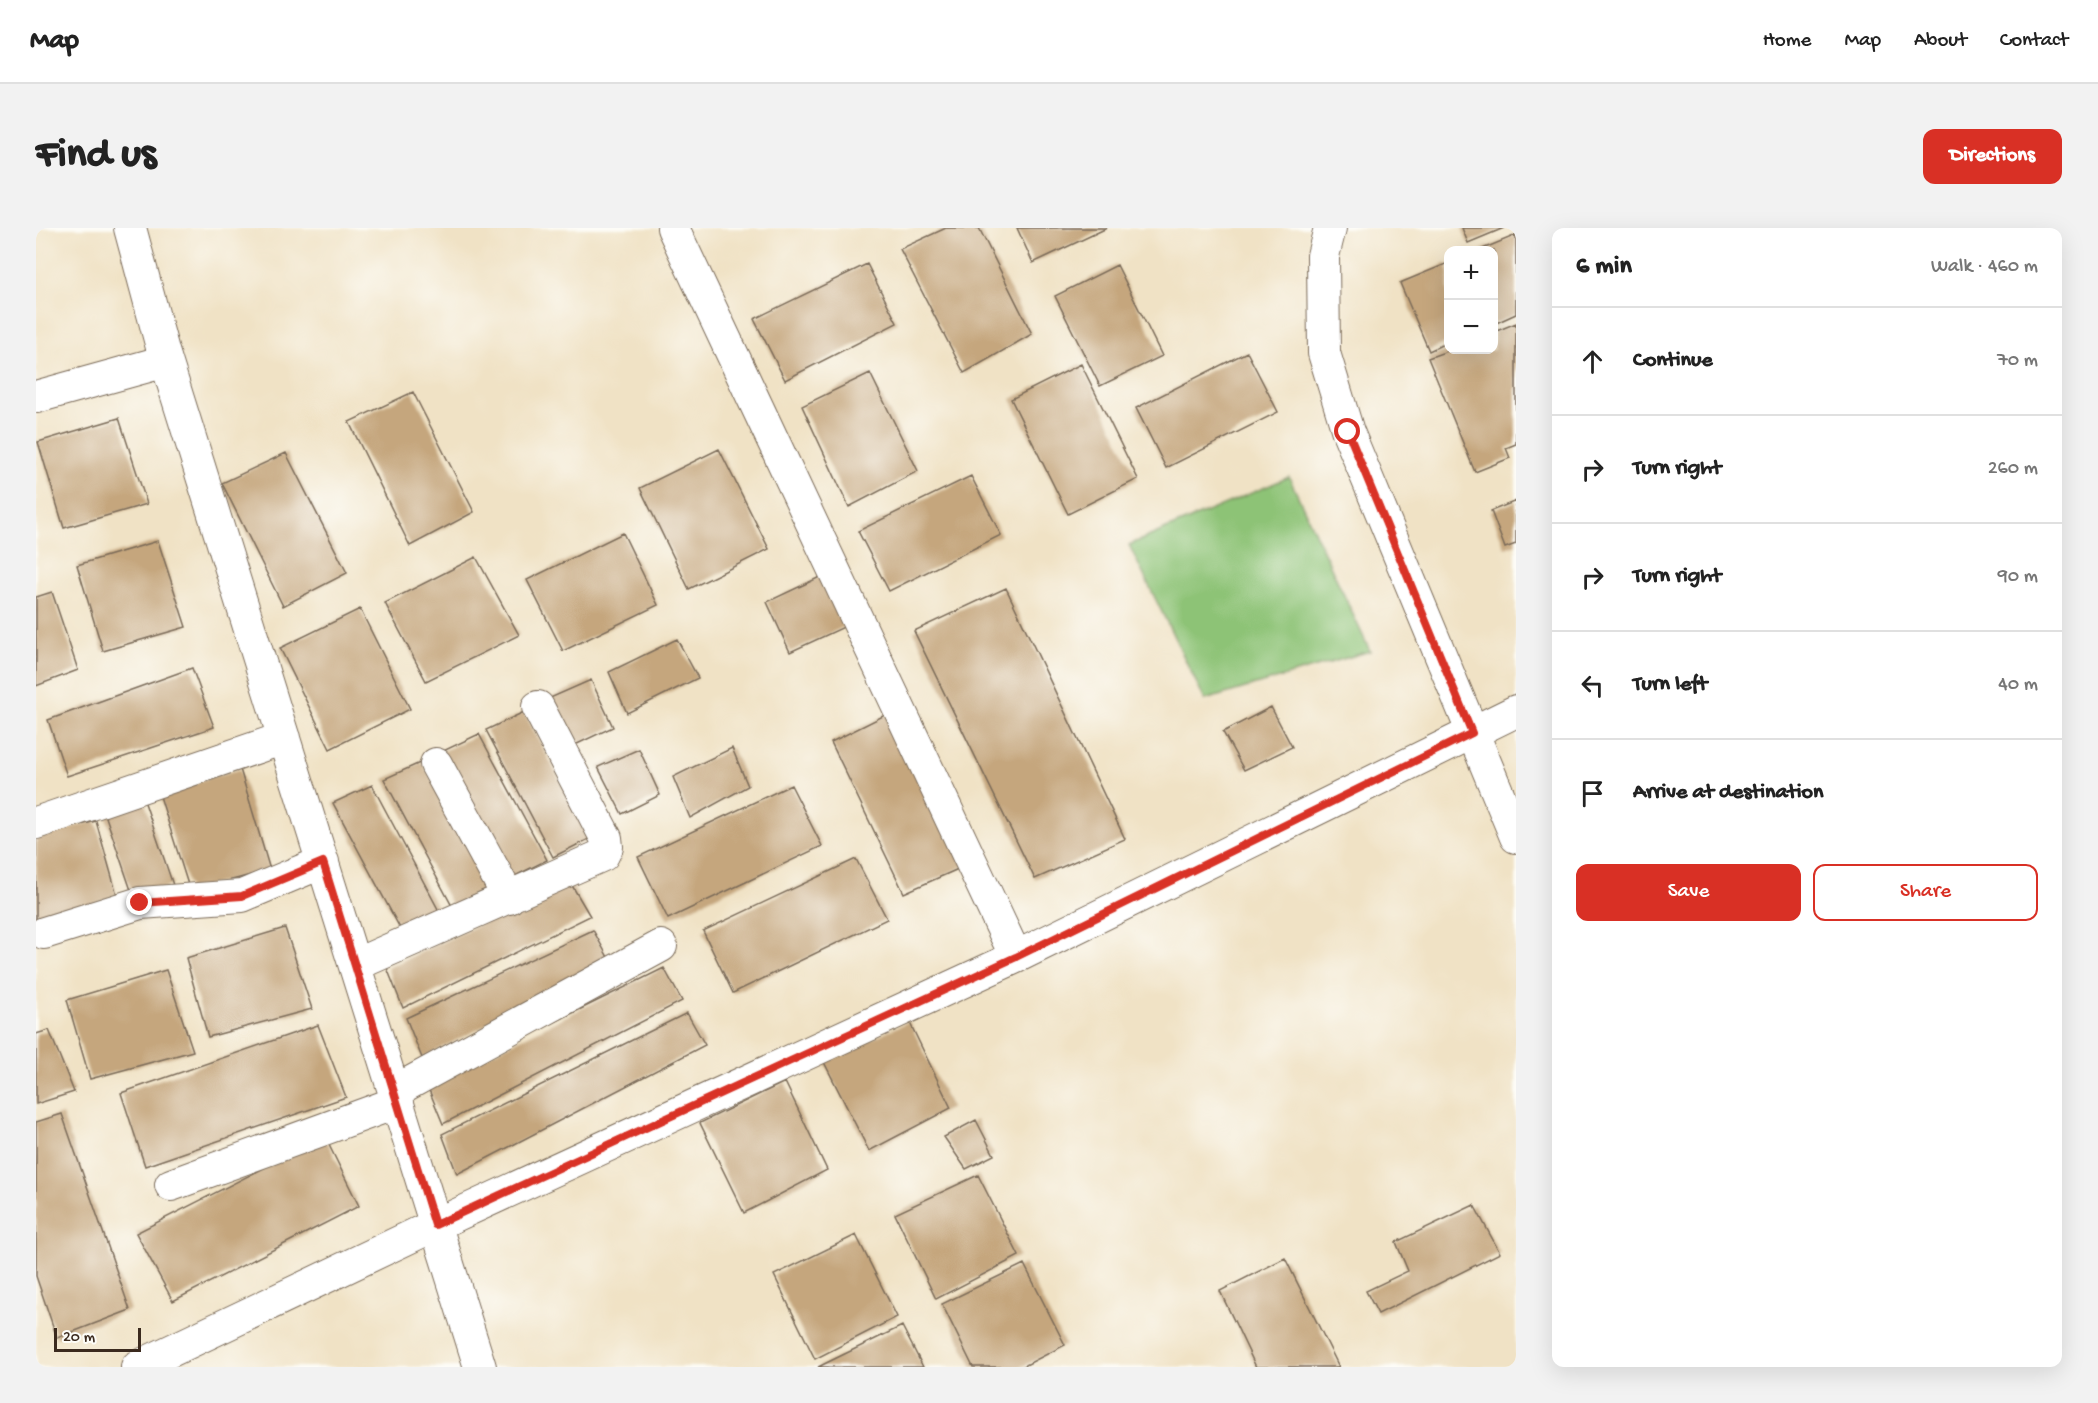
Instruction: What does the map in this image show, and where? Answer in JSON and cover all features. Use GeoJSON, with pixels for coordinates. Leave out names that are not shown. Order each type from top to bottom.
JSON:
{"type":"FeatureCollection","features":[{"type":"Feature","properties":{"kind":"street"},"geometry":{"type":"LineString","coordinates":[[130,228],[166,361],[480,1367]]}},
{"type":"Feature","properties":{"kind":"street"},"geometry":{"type":"LineString","coordinates":[[673,228],[1016,957]]}},
{"type":"Feature","properties":{"kind":"street"},"geometry":{"type":"LineString","coordinates":[[1330,228],[1323,256],[1324,353],[1348,432],[1516,837]]}},
{"type":"Feature","properties":{"kind":"street"},"geometry":{"type":"LineString","coordinates":[[36,397],[166,361]]}},
{"type":"Feature","properties":{"kind":"street"},"geometry":{"type":"LineString","coordinates":[[355,965],[603,855],[608,847],[606,838],[538,707]]}},
{"type":"Feature","properties":{"kind":"street"},"geometry":{"type":"LineString","coordinates":[[136,1367],[435,1225],[1016,957],[1516,711]]}},
{"type":"Feature","properties":{"kind":"street"},"geometry":{"type":"LineString","coordinates":[[36,823],[284,738]]}},
{"type":"Feature","properties":{"kind":"street"},"geometry":{"type":"LineString","coordinates":[[436,764],[509,898]]}},
{"type":"Feature","properties":{"kind":"street"},"geometry":{"type":"LineString","coordinates":[[44,933],[140,903],[242,896],[323,862]]}},
{"type":"Feature","properties":{"kind":"street"},"geometry":{"type":"LineString","coordinates":[[171,1185],[396,1096],[661,946]]}},
{"type":"Feature","properties":{"kind":"green space"},"geometry":{"type":"Polygon","coordinates":[[[1289,477],[1370,651],[1205,700],[1129,545],[1289,477]]]}},
{"type":"Feature","properties":{"kind":"building"},"geometry":{"type":"Polygon","coordinates":[[[946,228],[979,228],[1032,334],[964,373],[900,249],[946,228]]]}},
{"type":"Feature","properties":{"kind":"building"},"geometry":{"type":"Polygon","coordinates":[[[1017,228],[1107,228],[1033,263],[1017,228]]]}},
{"type":"Feature","properties":{"kind":"building"},"geometry":{"type":"Polygon","coordinates":[[[1462,228],[1504,228],[1468,243],[1462,228]]]}},
{"type":"Feature","properties":{"kind":"building"},"geometry":{"type":"Polygon","coordinates":[[[1516,235],[1516,314],[1498,322],[1498,246],[1490,246],[1516,235]]]}},
{"type":"Feature","properties":{"kind":"building"},"geometry":{"type":"Polygon","coordinates":[[[867,264],[897,323],[785,380],[754,319],[867,264]]]}},
{"type":"Feature","properties":{"kind":"building"},"geometry":{"type":"Polygon","coordinates":[[[1117,265],[1162,356],[1100,386],[1055,296],[1117,265]]]}},
{"type":"Feature","properties":{"kind":"building"},"geometry":{"type":"Polygon","coordinates":[[[1444,265],[1444,344],[1429,351],[1400,283],[1444,265]]]}},
{"type":"Feature","properties":{"kind":"building"},"geometry":{"type":"Polygon","coordinates":[[[1516,323],[1516,444],[1506,448],[1510,458],[1475,472],[1428,358],[1444,352],[1444,354],[1498,354],[1498,330],[1516,323]]]}},
{"type":"Feature","properties":{"kind":"building"},"geometry":{"type":"Polygon","coordinates":[[[1247,352],[1278,412],[1166,468],[1136,408],[1247,352]]]}},
{"type":"Feature","properties":{"kind":"building"},"geometry":{"type":"Polygon","coordinates":[[[1081,364],[1138,479],[1068,514],[1011,399],[1081,364]]]}},
{"type":"Feature","properties":{"kind":"building"},"geometry":{"type":"Polygon","coordinates":[[[870,373],[918,471],[849,507],[802,406],[870,373]]]}},
{"type":"Feature","properties":{"kind":"building"},"geometry":{"type":"Polygon","coordinates":[[[413,392],[474,512],[410,546],[349,422],[413,392]]]}},
{"type":"Feature","properties":{"kind":"building"},"geometry":{"type":"Polygon","coordinates":[[[119,418],[147,504],[64,528],[38,442],[119,418]]]}},
{"type":"Feature","properties":{"kind":"building"},"geometry":{"type":"Polygon","coordinates":[[[719,449],[769,549],[689,589],[640,488],[719,449]]]}},
{"type":"Feature","properties":{"kind":"building"},"geometry":{"type":"Polygon","coordinates":[[[286,453],[347,573],[283,606],[222,483],[286,453]]]}},
{"type":"Feature","properties":{"kind":"building"},"geometry":{"type":"Polygon","coordinates":[[[971,476],[1001,535],[889,591],[858,531],[971,476]]]}},
{"type":"Feature","properties":{"kind":"building"},"geometry":{"type":"Polygon","coordinates":[[[1516,501],[1516,544],[1505,548],[1491,511],[1516,501]]]}},
{"type":"Feature","properties":{"kind":"building"},"geometry":{"type":"Polygon","coordinates":[[[623,533],[658,605],[563,651],[527,580],[623,533]]]}},
{"type":"Feature","properties":{"kind":"building"},"geometry":{"type":"Polygon","coordinates":[[[158,541],[186,627],[103,651],[77,565],[158,541]]]}},
{"type":"Feature","properties":{"kind":"building"},"geometry":{"type":"Polygon","coordinates":[[[476,557],[519,635],[426,681],[385,603],[476,557]]]}},
{"type":"Feature","properties":{"kind":"building"},"geometry":{"type":"Polygon","coordinates":[[[822,576],[844,627],[790,652],[767,602],[822,576]]]}},
{"type":"Feature","properties":{"kind":"building"},"geometry":{"type":"Polygon","coordinates":[[[1006,588],[1125,839],[1035,879],[914,631],[1006,588]]]}},
{"type":"Feature","properties":{"kind":"building"},"geometry":{"type":"Polygon","coordinates":[[[52,592],[78,670],[36,686],[36,597],[52,592]]]}},
{"type":"Feature","properties":{"kind":"building"},"geometry":{"type":"Polygon","coordinates":[[[360,609],[410,709],[330,749],[280,648],[360,609]]]}},
{"type":"Feature","properties":{"kind":"building"},"geometry":{"type":"Polygon","coordinates":[[[677,639],[698,678],[627,713],[609,672],[677,639]]]}},
{"type":"Feature","properties":{"kind":"building"},"geometry":{"type":"Polygon","coordinates":[[[192,668],[214,727],[67,776],[48,720],[192,668]]]}},
{"type":"Feature","properties":{"kind":"building"},"geometry":{"type":"Polygon","coordinates":[[[591,680],[613,727],[575,745],[550,698],[591,680]]]}},
{"type":"Feature","properties":{"kind":"building"},"geometry":{"type":"Polygon","coordinates":[[[1271,707],[1292,747],[1244,770],[1223,732],[1271,707]]]}},
{"type":"Feature","properties":{"kind":"building"},"geometry":{"type":"Polygon","coordinates":[[[895,710],[967,865],[904,893],[831,742],[895,710]]]}},
{"type":"Feature","properties":{"kind":"building"},"geometry":{"type":"Polygon","coordinates":[[[524,712],[591,838],[553,857],[486,730],[524,712]]]}},
{"type":"Feature","properties":{"kind":"building"},"geometry":{"type":"Polygon","coordinates":[[[479,734],[547,860],[509,879],[441,752],[479,734]]]}},
{"type":"Feature","properties":{"kind":"building"},"geometry":{"type":"Polygon","coordinates":[[[732,748],[748,786],[690,818],[673,777],[732,748]]]}},
{"type":"Feature","properties":{"kind":"building"},"geometry":{"type":"Polygon","coordinates":[[[639,749],[660,795],[622,814],[598,767],[639,749]]]}},
{"type":"Feature","properties":{"kind":"building"},"geometry":{"type":"Polygon","coordinates":[[[422,762],[490,887],[452,906],[384,779],[422,762]]]}},
{"type":"Feature","properties":{"kind":"building"},"geometry":{"type":"Polygon","coordinates":[[[240,769],[270,870],[190,891],[159,793],[240,769]]]}},
{"type":"Feature","properties":{"kind":"building"},"geometry":{"type":"Polygon","coordinates":[[[372,785],[439,911],[401,930],[333,803],[372,785]]]}},
{"type":"Feature","properties":{"kind":"building"},"geometry":{"type":"Polygon","coordinates":[[[791,785],[822,846],[668,919],[638,857],[791,785]]]}},
{"type":"Feature","properties":{"kind":"building"},"geometry":{"type":"Polygon","coordinates":[[[144,800],[173,885],[134,899],[105,814],[144,800]]]}},
{"type":"Feature","properties":{"kind":"building"},"geometry":{"type":"Polygon","coordinates":[[[96,821],[117,895],[36,922],[36,837],[96,821]]]}},
{"type":"Feature","properties":{"kind":"building"},"geometry":{"type":"Polygon","coordinates":[[[856,859],[887,919],[733,993],[703,931],[856,859]]]}},
{"type":"Feature","properties":{"kind":"building"},"geometry":{"type":"Polygon","coordinates":[[[570,882],[590,916],[403,1008],[387,968],[570,882]]]}},
{"type":"Feature","properties":{"kind":"building"},"geometry":{"type":"Polygon","coordinates":[[[285,928],[312,1009],[208,1037],[186,958],[285,928]]]}},
{"type":"Feature","properties":{"kind":"building"},"geometry":{"type":"Polygon","coordinates":[[[593,930],[610,961],[422,1058],[406,1018],[593,930]]]}},
{"type":"Feature","properties":{"kind":"building"},"geometry":{"type":"Polygon","coordinates":[[[664,968],[682,1001],[443,1124],[427,1085],[664,968]]]}},
{"type":"Feature","properties":{"kind":"building"},"geometry":{"type":"Polygon","coordinates":[[[166,970],[193,1051],[90,1079],[67,1000],[166,970]]]}},
{"type":"Feature","properties":{"kind":"building"},"geometry":{"type":"Polygon","coordinates":[[[687,1013],[705,1045],[457,1174],[442,1134],[687,1013]]]}},
{"type":"Feature","properties":{"kind":"building"},"geometry":{"type":"Polygon","coordinates":[[[909,1021],[951,1108],[869,1151],[824,1062],[909,1021]]]}},
{"type":"Feature","properties":{"kind":"building"},"geometry":{"type":"Polygon","coordinates":[[[318,1025],[346,1097],[145,1166],[121,1093],[318,1025]]]}},
{"type":"Feature","properties":{"kind":"building"},"geometry":{"type":"Polygon","coordinates":[[[49,1030],[74,1092],[36,1104],[36,1034],[49,1030]]]}},
{"type":"Feature","properties":{"kind":"building"},"geometry":{"type":"Polygon","coordinates":[[[785,1082],[827,1170],[744,1213],[700,1123],[785,1082]]]}},
{"type":"Feature","properties":{"kind":"building"},"geometry":{"type":"Polygon","coordinates":[[[62,1114],[130,1310],[57,1338],[36,1276],[36,1122],[62,1114]]]}},
{"type":"Feature","properties":{"kind":"building"},"geometry":{"type":"Polygon","coordinates":[[[976,1120],[994,1155],[966,1169],[944,1137],[976,1120]]]}},
{"type":"Feature","properties":{"kind":"building"},"geometry":{"type":"Polygon","coordinates":[[[325,1137],[359,1206],[173,1301],[136,1233],[325,1137]]]}},
{"type":"Feature","properties":{"kind":"building"},"geometry":{"type":"Polygon","coordinates":[[[978,1175],[1019,1256],[936,1299],[895,1214],[978,1175]]]}},
{"type":"Feature","properties":{"kind":"building"},"geometry":{"type":"Polygon","coordinates":[[[1474,1205],[1500,1253],[1378,1314],[1366,1291],[1408,1271],[1396,1242],[1474,1205]]]}},
{"type":"Feature","properties":{"kind":"building"},"geometry":{"type":"Polygon","coordinates":[[[856,1235],[897,1317],[815,1359],[774,1275],[856,1235]]]}},
{"type":"Feature","properties":{"kind":"building"},"geometry":{"type":"Polygon","coordinates":[[[1285,1258],[1339,1367],[1256,1367],[1220,1291],[1285,1258]]]}},
{"type":"Feature","properties":{"kind":"building"},"geometry":{"type":"Polygon","coordinates":[[[1024,1264],[1065,1345],[1022,1367],[973,1367],[942,1304],[1024,1264]]]}},
{"type":"Feature","properties":{"kind":"building"},"geometry":{"type":"Polygon","coordinates":[[[902,1326],[923,1367],[818,1367],[902,1326]]]}},
{"type":"Feature","properties":{"kind":"route"},"geometry":{"type":"LineString","coordinates":[[140,903],[242,896],[323,862],[435,1225],[1016,957],[1472,733],[1348,432]]}}]}
